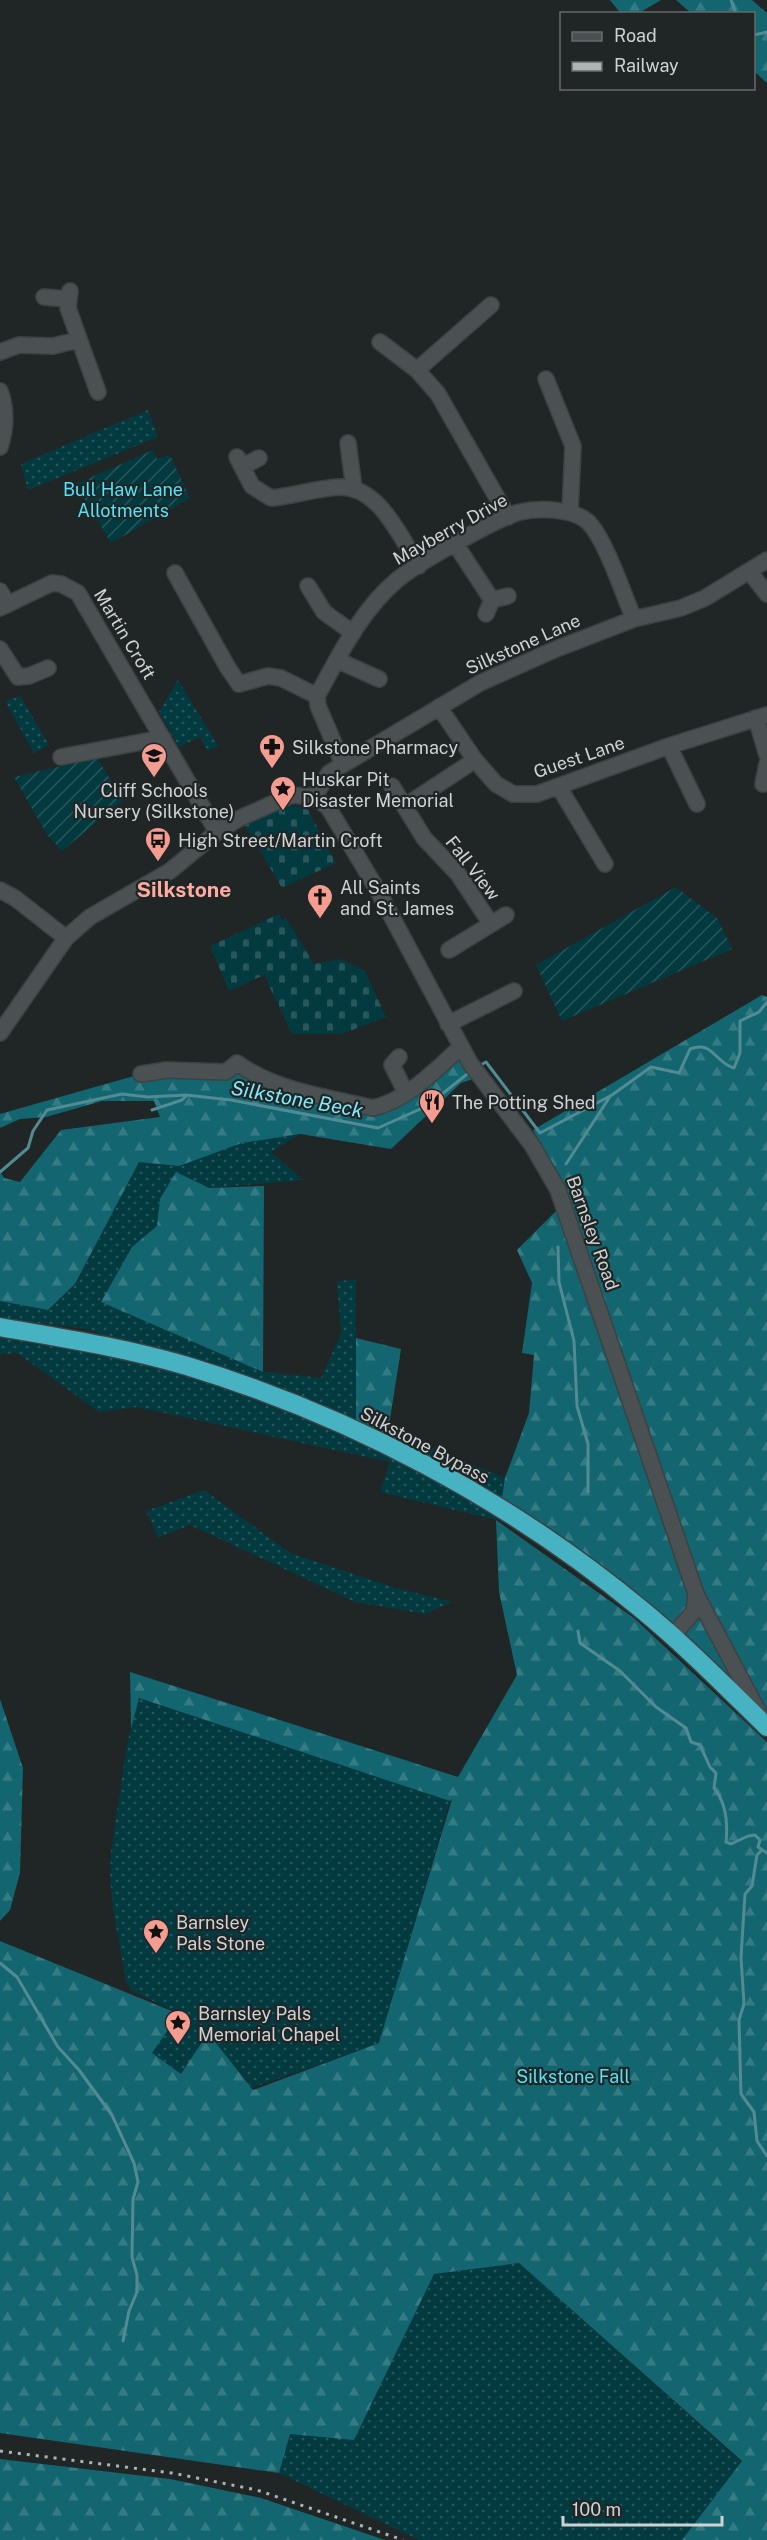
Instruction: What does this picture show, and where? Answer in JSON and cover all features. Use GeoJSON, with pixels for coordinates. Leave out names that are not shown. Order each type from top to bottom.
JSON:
{"type":"FeatureCollection","features":[{"type":"Feature","properties":{"kind":"highway","name":"Silkstone Bypass"},"geometry":{"type":"LineString","coordinates":[[0,1327],[103,1345],[185,1366],[255,1388],[371,1437],[441,1473],[521,1522],[640,1609],[766,1726]]}},
{"type":"Feature","properties":{"kind":"street"},"geometry":{"type":"LineString","coordinates":[[44,297],[69,295],[68,308],[78,340],[98,372],[98,392]]}},
{"type":"Feature","properties":{"kind":"street"},"geometry":{"type":"LineString","coordinates":[[417,370],[488,313]]}},
{"type":"Feature","properties":{"kind":"street"},"geometry":{"type":"LineString","coordinates":[[0,352],[19,345],[53,346],[78,340]]}},
{"type":"Feature","properties":{"kind":"street"},"geometry":{"type":"LineString","coordinates":[[380,342],[417,370],[438,394],[508,517]]}},
{"type":"Feature","properties":{"kind":"street"},"geometry":{"type":"LineString","coordinates":[[545,387],[573,446],[570,512],[585,519],[594,528],[634,619]]}},
{"type":"Feature","properties":{"kind":"street"},"geometry":{"type":"LineString","coordinates":[[0,391],[5,404],[5,424],[0,447]]}},
{"type":"Feature","properties":{"kind":"street"},"geometry":{"type":"LineString","coordinates":[[348,443],[354,489]]}},
{"type":"Feature","properties":{"kind":"street"},"geometry":{"type":"LineString","coordinates":[[259,458],[239,462],[252,486],[271,498],[340,488],[354,489],[379,504],[419,566]]}},
{"type":"Feature","properties":{"kind":"street","name":"Mayberry Drive"},"geometry":{"type":"LineString","coordinates":[[317,696],[353,633],[396,580],[508,517],[532,510],[570,512]]}},
{"type":"Feature","properties":{"kind":"street"},"geometry":{"type":"LineString","coordinates":[[456,545],[489,607],[508,596]]}},
{"type":"Feature","properties":{"kind":"street","name":"Silkstone Lane"},"geometry":{"type":"LineString","coordinates":[[314,797],[329,773],[480,683],[634,619],[695,602],[767,560]]}},
{"type":"Feature","properties":{"kind":"street"},"geometry":{"type":"LineString","coordinates":[[748,571],[767,594]]}},
{"type":"Feature","properties":{"kind":"street"},"geometry":{"type":"LineString","coordinates":[[175,573],[234,679],[239,684],[246,684],[267,676],[297,685],[317,696],[318,706],[343,764]]}},
{"type":"Feature","properties":{"kind":"street","name":"Martin Croft"},"geometry":{"type":"LineString","coordinates":[[2,601],[52,583],[61,584],[78,593],[217,832]]}},
{"type":"Feature","properties":{"kind":"street"},"geometry":{"type":"LineString","coordinates":[[317,591],[329,617],[353,633]]}},
{"type":"Feature","properties":{"kind":"street"},"geometry":{"type":"LineString","coordinates":[[0,649],[18,676],[29,676],[48,668]]}},
{"type":"Feature","properties":{"kind":"street"},"geometry":{"type":"LineString","coordinates":[[338,660],[379,679]]}},
{"type":"Feature","properties":{"kind":"street","name":"Guest Lane"},"geometry":{"type":"LineString","coordinates":[[439,707],[475,760],[496,784],[513,794],[537,794],[669,746],[762,716]]}},
{"type":"Feature","properties":{"kind":"street"},"geometry":{"type":"LineString","coordinates":[[762,716],[766,769]]}},
{"type":"Feature","properties":{"kind":"street"},"geometry":{"type":"LineString","coordinates":[[70,752],[163,738]]}},
{"type":"Feature","properties":{"kind":"street"},"geometry":{"type":"LineString","coordinates":[[669,746],[696,795]]}},
{"type":"Feature","properties":{"kind":"street"},"geometry":{"type":"LineString","coordinates":[[405,806],[475,760]]}},
{"type":"Feature","properties":{"kind":"street","name":"Fall View"},"geometry":{"type":"LineString","coordinates":[[392,786],[424,838],[458,874],[491,924]]}},
{"type":"Feature","properties":{"kind":"street"},"geometry":{"type":"LineString","coordinates":[[559,787],[604,854]]}},
{"type":"Feature","properties":{"kind":"street"},"geometry":{"type":"LineString","coordinates":[[0,1033],[66,938],[90,917],[170,871],[217,832],[267,805],[292,795],[314,797]]}},
{"type":"Feature","properties":{"kind":"street","name":"Barnsley Road"},"geometry":{"type":"LineString","coordinates":[[314,797],[328,807],[378,891],[470,1063],[532,1145],[558,1190],[696,1594],[766,1726]]}},
{"type":"Feature","properties":{"kind":"street"},"geometry":{"type":"LineString","coordinates":[[0,890],[15,898],[66,938]]}},
{"type":"Feature","properties":{"kind":"street","name":"Fall View"},"geometry":{"type":"LineString","coordinates":[[449,950],[506,915]]}},
{"type":"Feature","properties":{"kind":"street"},"geometry":{"type":"LineString","coordinates":[[448,1024],[513,991]]}},
{"type":"Feature","properties":{"kind":"street"},"geometry":{"type":"LineString","coordinates":[[141,1074],[167,1070],[226,1072],[236,1058],[252,1074],[297,1090],[373,1108],[384,1106],[406,1093],[461,1047]]}},
{"type":"Feature","properties":{"kind":"street"},"geometry":{"type":"LineString","coordinates":[[392,1064],[406,1093]]}},
{"type":"Feature","properties":{"kind":"street"},"geometry":{"type":"LineString","coordinates":[[672,1637],[694,1611],[696,1594]]}},
{"type":"Feature","properties":{"kind":"green space"},"geometry":{"type":"Polygon","coordinates":[[[610,0],[661,0],[641,12],[619,12],[610,0]]]}},
{"type":"Feature","properties":{"kind":"green space"},"geometry":{"type":"Polygon","coordinates":[[[676,0],[752,0],[767,13],[767,83],[755,72],[755,12],[690,12],[676,0]]]}},
{"type":"Feature","properties":{"kind":"green space"},"geometry":{"type":"Polygon","coordinates":[[[148,410],[158,437],[28,490],[21,464],[148,410]]]}},
{"type":"Feature","properties":{"kind":"green space","name":"Bull Haw Lane Allotments"},"geometry":{"type":"Polygon","coordinates":[[[153,450],[157,459],[170,455],[190,498],[111,543],[76,484],[153,450]]]}},
{"type":"Feature","properties":{"kind":"green space"},"geometry":{"type":"Polygon","coordinates":[[[178,680],[218,746],[208,751],[200,737],[179,747],[159,712],[178,680]]]}},
{"type":"Feature","properties":{"kind":"green space"},"geometry":{"type":"Polygon","coordinates":[[[20,696],[49,745],[34,753],[5,701],[20,696]]]}},
{"type":"Feature","properties":{"kind":"green space"},"geometry":{"type":"Polygon","coordinates":[[[97,758],[123,800],[62,851],[47,835],[14,777],[97,758]]]}},
{"type":"Feature","properties":{"kind":"green space"},"geometry":{"type":"Polygon","coordinates":[[[288,806],[303,807],[308,810],[336,863],[282,888],[243,822],[270,810],[288,806]]]}},
{"type":"Feature","properties":{"kind":"green space"},"geometry":{"type":"Polygon","coordinates":[[[676,887],[718,919],[732,949],[562,1021],[536,965],[676,887]]]}},
{"type":"Feature","properties":{"kind":"green space"},"geometry":{"type":"Polygon","coordinates":[[[279,914],[282,920],[286,918],[314,964],[341,959],[365,971],[386,1017],[342,1034],[292,1034],[264,975],[229,991],[210,946],[279,914]]]}},
{"type":"Feature","properties":{"kind":"green space"},"geometry":{"type":"Polygon","coordinates":[[[762,995],[767,997],[767,1718],[663,1614],[502,1498],[505,1478],[529,1413],[534,1355],[522,1353],[532,1283],[517,1250],[563,1204],[567,1193],[533,1130],[762,995]]]}},
{"type":"Feature","properties":{"kind":"green space"},"geometry":{"type":"Polygon","coordinates":[[[461,1047],[479,1077],[461,1083],[391,1149],[300,1134],[242,1143],[179,1166],[139,1162],[75,1284],[48,1310],[0,1301],[0,1171],[4,1178],[20,1182],[61,1130],[160,1117],[154,1101],[102,1101],[46,1117],[20,1119],[0,1128],[0,1114],[141,1074],[237,1063],[373,1108],[461,1047]]]}},
{"type":"Feature","properties":{"kind":"green space"},"geometry":{"type":"Polygon","coordinates":[[[300,1134],[271,1152],[303,1180],[209,1188],[160,1199],[157,1226],[132,1247],[258,1371],[321,1378],[341,1334],[337,1281],[356,1280],[356,1421],[228,1370],[81,1328],[0,1319],[0,1301],[48,1310],[75,1285],[139,1162],[179,1166],[242,1143],[300,1134]]]}},
{"type":"Feature","properties":{"kind":"green space"},"geometry":{"type":"Polygon","coordinates":[[[176,1172],[209,1188],[264,1186],[263,1372],[101,1302],[132,1247],[157,1226],[160,1199],[176,1172]]]}},
{"type":"Feature","properties":{"kind":"green space"},"geometry":{"type":"Polygon","coordinates":[[[0,1333],[186,1371],[368,1440],[404,1436],[505,1478],[501,1509],[496,1520],[380,1492],[390,1462],[137,1407],[99,1412],[17,1353],[0,1354],[0,1333]]]}},
{"type":"Feature","properties":{"kind":"green space"},"geometry":{"type":"Polygon","coordinates":[[[356,1338],[401,1349],[387,1438],[356,1421],[356,1338]]]}},
{"type":"Feature","properties":{"kind":"green space"},"geometry":{"type":"Polygon","coordinates":[[[204,1490],[290,1553],[393,1587],[452,1602],[425,1614],[355,1602],[190,1525],[158,1538],[146,1511],[204,1490]]]}},
{"type":"Feature","properties":{"kind":"green space","name":"Silkstone Fall"},"geometry":{"type":"Polygon","coordinates":[[[496,1520],[634,1618],[767,1742],[767,2540],[682,2540],[742,2461],[519,2263],[434,2274],[354,2440],[290,2434],[279,2473],[0,2433],[0,1941],[179,2014],[152,2053],[181,2074],[208,2033],[253,2090],[379,2043],[452,1799],[450,1801],[139,1698],[131,1729],[130,1672],[458,1777],[517,1675],[499,1592],[496,1520]]]}},
{"type":"Feature","properties":{"kind":"green space"},"geometry":{"type":"Polygon","coordinates":[[[138,1698],[357,1768],[450,1801],[380,2043],[252,2088],[208,2034],[181,2074],[152,2053],[179,2014],[131,1990],[126,1981],[114,1916],[110,1878],[111,1852],[127,1745],[138,1698]]]}},
{"type":"Feature","properties":{"kind":"green space"},"geometry":{"type":"Polygon","coordinates":[[[0,1699],[23,1768],[20,1873],[10,1910],[0,1921],[0,1699]]]}},
{"type":"Feature","properties":{"kind":"green space"},"geometry":{"type":"Polygon","coordinates":[[[519,2263],[742,2462],[682,2540],[419,2540],[279,2473],[260,2433],[287,2405],[354,2440],[434,2274],[519,2263]]]}},
{"type":"Feature","properties":{"kind":"green space"},"geometry":{"type":"Polygon","coordinates":[[[0,2459],[170,2479],[261,2498],[385,2540],[0,2540],[0,2459]]]}},
{"type":"Feature","properties":{"kind":"waterway"},"geometry":{"type":"LineString","coordinates":[[731,0],[735,12]]}},
{"type":"Feature","properties":{"kind":"waterway"},"geometry":{"type":"LineString","coordinates":[[755,35],[767,32]]}},
{"type":"Feature","properties":{"kind":"waterway","name":"Silkstone Beck"},"geometry":{"type":"LineString","coordinates":[[479,1066],[486,1062],[540,1133],[612,1095],[651,1067],[679,1073],[690,1049],[698,1047],[709,1049],[727,1065],[734,1068],[740,1053],[740,1021],[759,1012],[767,1002]]}},
{"type":"Feature","properties":{"kind":"waterway","name":"Silkstone Beck"},"geometry":{"type":"LineString","coordinates":[[0,1172],[28,1148],[33,1131],[47,1110],[122,1094],[148,1097],[186,1095],[231,1100],[378,1128],[427,1106],[471,1071]]}},
{"type":"Feature","properties":{"kind":"waterway"},"geometry":{"type":"LineString","coordinates":[[566,1164],[611,1095]]}},
{"type":"Feature","properties":{"kind":"waterway"},"geometry":{"type":"LineString","coordinates":[[152,1110],[182,1100],[186,1096]]}},
{"type":"Feature","properties":{"kind":"waterway"},"geometry":{"type":"LineString","coordinates":[[558,1247],[559,1282],[574,1341],[577,1406],[588,1444],[588,1492]]}},
{"type":"Feature","properties":{"kind":"waterway"},"geometry":{"type":"LineString","coordinates":[[578,1631],[580,1643],[620,1671],[656,1707],[686,1728],[691,1742],[700,1745],[710,1767],[716,1773],[714,1788],[725,1814],[726,1842],[731,1844],[755,1835],[760,1840],[758,1847],[767,1853]]}},
{"type":"Feature","properties":{"kind":"waterway"},"geometry":{"type":"LineString","coordinates":[[761,1851],[757,1855],[752,1886],[745,1894],[741,1957],[744,2004],[739,2020],[741,2094],[754,2112],[757,2141],[767,2156]]}},
{"type":"Feature","properties":{"kind":"waterway"},"geometry":{"type":"LineString","coordinates":[[0,1963],[17,1977],[58,2047],[79,2070],[112,2115],[134,2163],[138,2182],[133,2199],[132,2257],[137,2275],[137,2292],[129,2311],[123,2341]]}},
{"type":"Feature","properties":{"kind":"railway"},"geometry":{"type":"LineString","coordinates":[[0,2451],[172,2473],[257,2490],[403,2540]]}},
{"type":"Feature","properties":{"kind":"place","name":"Silkstone Pharmacy"},"geometry":{"type":"Point","coordinates":[272,770]}},
{"type":"Feature","properties":{"kind":"place","name":"Cliff Schools Nursery (Silkstone)"},"geometry":{"type":"Point","coordinates":[154,779]}},
{"type":"Feature","properties":{"kind":"place","name":"Huskar Pit Disaster Memorial"},"geometry":{"type":"Point","coordinates":[283,812]}},
{"type":"Feature","properties":{"kind":"place","name":"High Street/Martin Croft"},"geometry":{"type":"Point","coordinates":[158,863]}},
{"type":"Feature","properties":{"kind":"place","name":"All Saints and St. James"},"geometry":{"type":"Point","coordinates":[320,920]}},
{"type":"Feature","properties":{"kind":"place","name":"The Potting Shed"},"geometry":{"type":"Point","coordinates":[432,1125]}},
{"type":"Feature","properties":{"kind":"place","name":"Barnsley Pals Stone"},"geometry":{"type":"Point","coordinates":[156,1955]}},
{"type":"Feature","properties":{"kind":"place","name":"Barnsley Pals Memorial Chapel"},"geometry":{"type":"Point","coordinates":[178,2046]}},
{"type":"Feature","properties":{"kind":"district","name":"Silkstone"},"geometry":{"type":"Point","coordinates":[184,889]}}]}
